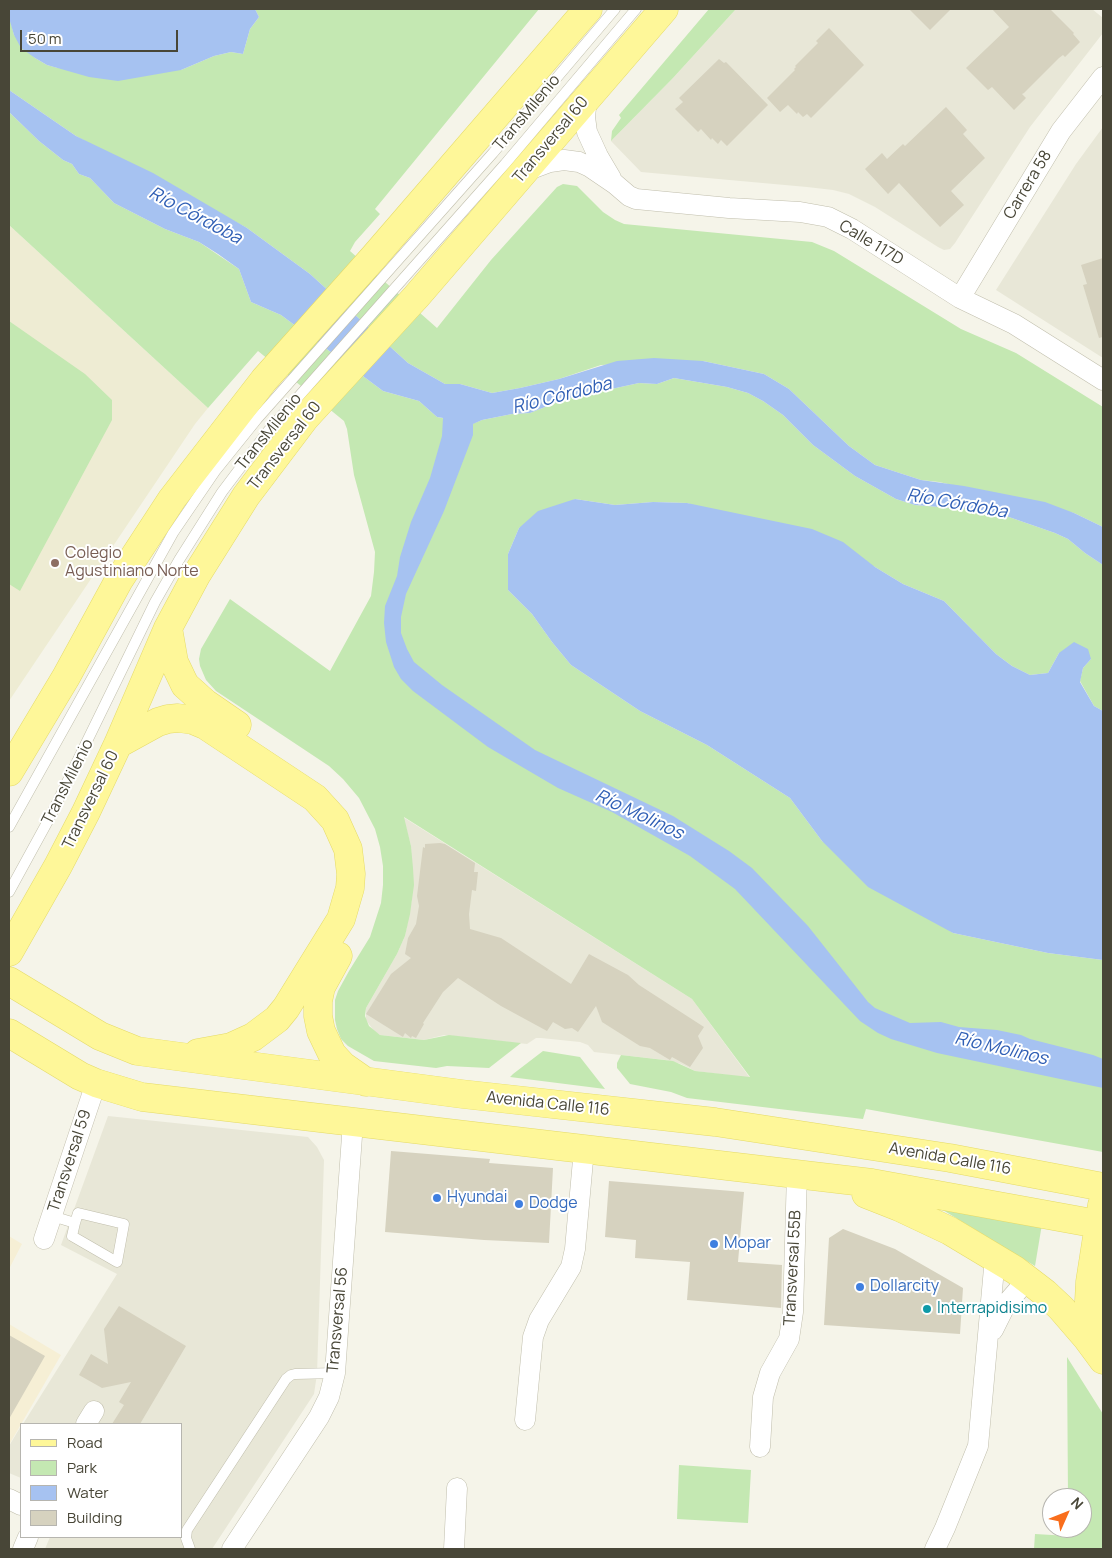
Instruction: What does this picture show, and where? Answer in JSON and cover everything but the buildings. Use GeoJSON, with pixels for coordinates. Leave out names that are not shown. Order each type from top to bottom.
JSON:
{"type":"FeatureCollection","features":[{"type":"Feature","properties":{"kind":"main road"},"geometry":{"type":"LineString","coordinates":[[9,772],[66,677],[120,580],[172,500],[381,265],[588,9]]}},
{"type":"Feature","properties":{"kind":"main road","name":"Transversal 60"},"geometry":{"type":"LineString","coordinates":[[9,952],[58,866],[118,744],[168,628],[197,574],[298,411],[408,290],[524,172],[664,9]]}},
{"type":"Feature","properties":{"kind":"main road"},"geometry":{"type":"LineString","coordinates":[[168,628],[174,662],[185,685],[194,695],[326,786],[338,798],[356,828],[364,860],[365,888],[362,908],[354,928],[321,988],[318,1001],[318,1016],[321,1031],[332,1054],[343,1066],[366,1082]]}},
{"type":"Feature","properties":{"kind":"main road"},"geometry":{"type":"LineString","coordinates":[[118,744],[158,722],[168,719],[193,720],[205,725],[315,798],[335,820],[348,850],[351,874],[350,888],[341,919],[282,1014],[253,1038],[231,1047],[170,1057]]}},
{"type":"Feature","properties":{"kind":"main road","name":"Avenida Calle 116"},"geometry":{"type":"LineString","coordinates":[[9,981],[100,1036],[118,1045],[137,1051],[170,1057],[366,1082],[715,1122],[950,1158],[1103,1187]]}},
{"type":"Feature","properties":{"kind":"main road"},"geometry":{"type":"LineString","coordinates":[[9,1033],[58,1064],[96,1083],[142,1097],[797,1173],[896,1187],[1101,1224]]}},
{"type":"Feature","properties":{"kind":"main road"},"geometry":{"type":"LineString","coordinates":[[797,1173],[874,1197],[899,1207],[995,1257],[1030,1282],[1061,1308],[1103,1360]]}},
{"type":"Feature","properties":{"kind":"main road"},"geometry":{"type":"LineString","coordinates":[[1103,1197],[1101,1224],[1090,1282],[1089,1301],[1090,1322],[1094,1339],[1103,1360]]}},
{"type":"Feature","properties":{"kind":"street","name":"Carrera 58"},"geometry":{"type":"LineString","coordinates":[[960,298],[1061,131],[1103,77]]}},
{"type":"Feature","properties":{"kind":"street","name":"Calle 117D"},"geometry":{"type":"LineString","coordinates":[[586,98],[584,117],[587,132],[615,184]]}},
{"type":"Feature","properties":{"kind":"street","name":"Calle 117D"},"geometry":{"type":"LineString","coordinates":[[524,172],[550,162],[564,160],[579,162],[590,167],[629,196],[636,199],[729,208],[800,212],[828,217],[960,298],[1014,324],[1103,380]]}},
{"type":"Feature","properties":{"kind":"street","name":"Transversal 59"},"geometry":{"type":"LineString","coordinates":[[44,1239],[96,1083]]}},
{"type":"Feature","properties":{"kind":"street","name":"Transversal 56"},"geometry":{"type":"LineString","coordinates":[[232,1549],[319,1417],[329,1397],[335,1373],[353,1122]]}},
{"type":"Feature","properties":{"kind":"street"},"geometry":{"type":"LineString","coordinates":[[525,1420],[533,1337],[539,1320],[570,1267],[575,1250],[584,1149]]}},
{"type":"Feature","properties":{"kind":"street","name":"Transversal 55B"},"geometry":{"type":"LineString","coordinates":[[760,1448],[763,1397],[770,1374],[789,1339],[792,1321],[797,1173]]}},
{"type":"Feature","properties":{"kind":"street"},"geometry":{"type":"LineString","coordinates":[[935,1549],[978,1446],[995,1257]]}},
{"type":"Feature","properties":{"kind":"street"},"geometry":{"type":"LineString","coordinates":[[988,1341],[1006,1304],[1020,1288],[1030,1282]]}},
{"type":"Feature","properties":{"kind":"street"},"geometry":{"type":"LineString","coordinates":[[454,1549],[457,1488]]}},
{"type":"Feature","properties":{"kind":"lane","name":"TransMilenio"},"geometry":{"type":"LineString","coordinates":[[381,265],[493,153],[615,9]]}},
{"type":"Feature","properties":{"kind":"lane","name":"TransMilenio"},"geometry":{"type":"LineString","coordinates":[[408,290],[517,150],[636,9]]}},
{"type":"Feature","properties":{"kind":"lane","name":"TransMilenio"},"geometry":{"type":"LineString","coordinates":[[9,827],[174,532],[216,470],[257,419],[272,387]]}},
{"type":"Feature","properties":{"kind":"lane","name":"TransMilenio"},"geometry":{"type":"LineString","coordinates":[[9,892],[49,819],[93,732],[138,635],[179,560],[222,492],[268,431],[298,411]]}},
{"type":"Feature","properties":{"kind":"lane"},"geometry":{"type":"LineString","coordinates":[[78,1213],[124,1224],[117,1262],[72,1236],[74,1223],[78,1213]]}},
{"type":"Feature","properties":{"kind":"lane"},"geometry":{"type":"LineString","coordinates":[[52,1216],[74,1223]]}},
{"type":"Feature","properties":{"kind":"lane"},"geometry":{"type":"LineString","coordinates":[[190,1549],[186,1538],[186,1530],[286,1379],[290,1375],[295,1374],[335,1373]]}},
{"type":"Feature","properties":{"kind":"shaded area"},"geometry":{"type":"Polygon","coordinates":[[[736,9],[1092,9],[1103,18],[1103,33],[1030,127],[955,243],[950,249],[944,250],[875,207],[849,194],[807,187],[641,172],[611,141],[673,78],[736,9]]]}},
{"type":"Feature","properties":{"kind":"shaded area"},"geometry":{"type":"Polygon","coordinates":[[[1103,127],[1103,358],[996,290],[1076,164],[1103,127]]]}},
{"type":"Feature","properties":{"kind":"shaded area","name":"Colegio Agustiniano Norte"},"geometry":{"type":"Polygon","coordinates":[[[9,225],[208,408],[195,424],[9,701],[9,225]]]}},
{"type":"Feature","properties":{"kind":"shaded area"},"geometry":{"type":"Polygon","coordinates":[[[403,817],[692,999],[750,1078],[695,1071],[681,1064],[665,1060],[594,1052],[588,1045],[580,1042],[536,1038],[527,1044],[444,1035],[424,1040],[380,1035],[374,1031],[366,1020],[366,1008],[397,954],[405,936],[412,899],[411,846],[403,817]]]}},
{"type":"Feature","properties":{"kind":"shaded area"},"geometry":{"type":"Polygon","coordinates":[[[108,1116],[308,1137],[317,1147],[324,1160],[317,1374],[314,1394],[212,1549],[45,1549],[50,1538],[182,1538],[182,1423],[24,1423],[117,1274],[61,1245],[108,1116]]]}},
{"type":"Feature","properties":{"kind":"shaded area"},"geometry":{"type":"Polygon","coordinates":[[[9,1236],[22,1244],[9,1269],[9,1236]]]}},
{"type":"Feature","properties":{"kind":"shaded area"},"geometry":{"type":"Polygon","coordinates":[[[9,1324],[61,1355],[9,1445],[9,1324]]]}},
{"type":"Feature","properties":{"kind":"shaded area"},"geometry":{"type":"Polygon","coordinates":[[[20,1428],[20,1478],[9,1473],[9,1446],[20,1428]]]}},
{"type":"Feature","properties":{"kind":"green space"},"geometry":{"type":"Polygon","coordinates":[[[255,9],[539,9],[375,209],[380,214],[355,242],[350,251],[437,328],[491,260],[557,187],[563,184],[577,186],[603,212],[624,224],[812,242],[834,251],[961,329],[1016,353],[1103,407],[1103,527],[1074,513],[939,482],[921,480],[875,465],[849,446],[789,389],[764,374],[703,361],[601,365],[559,379],[492,393],[460,384],[445,384],[408,363],[310,274],[247,228],[76,136],[9,90],[9,15],[14,35],[35,58],[47,65],[58,68],[181,70],[214,56],[231,52],[243,54],[250,29],[259,17],[255,9]]]}},
{"type":"Feature","properties":{"kind":"green space"},"geometry":{"type":"Polygon","coordinates":[[[709,9],[736,9],[673,78],[611,141],[612,131],[621,118],[619,115],[709,9]]]}},
{"type":"Feature","properties":{"kind":"green space"},"geometry":{"type":"Polygon","coordinates":[[[9,112],[39,141],[63,160],[72,164],[79,174],[90,178],[114,203],[165,229],[199,242],[239,269],[251,302],[281,315],[383,391],[419,401],[437,417],[472,424],[512,414],[530,413],[565,399],[639,383],[657,384],[674,378],[727,387],[748,393],[763,401],[783,415],[813,445],[855,476],[896,499],[915,505],[976,510],[1009,517],[1068,539],[1103,565],[1103,711],[1094,706],[1080,681],[1083,668],[1091,659],[1059,653],[1048,673],[1030,675],[1012,666],[996,654],[944,601],[903,584],[875,567],[687,503],[653,502],[615,505],[575,499],[519,528],[508,554],[508,590],[532,614],[571,665],[640,711],[707,745],[790,798],[822,841],[953,933],[1048,953],[1103,960],[1103,1152],[866,1109],[863,1119],[687,1098],[671,1092],[630,1084],[617,1068],[621,1055],[673,1061],[695,1071],[750,1077],[692,999],[404,817],[411,846],[413,868],[414,885],[410,914],[405,936],[397,954],[366,1008],[365,1016],[369,1026],[380,1035],[424,1040],[449,1035],[521,1043],[489,1068],[447,1066],[436,1068],[374,1061],[348,1046],[341,1039],[337,1029],[335,1000],[349,971],[370,937],[381,903],[383,866],[375,829],[359,798],[343,779],[329,766],[216,691],[206,680],[199,659],[201,649],[230,599],[330,671],[371,596],[374,572],[375,552],[354,475],[347,429],[344,421],[258,351],[208,408],[9,225],[9,112]]]}},
{"type":"Feature","properties":{"kind":"green space"},"geometry":{"type":"Polygon","coordinates":[[[9,321],[85,374],[112,400],[112,420],[20,591],[9,584],[9,321]]]}},
{"type":"Feature","properties":{"kind":"green space"},"geometry":{"type":"Polygon","coordinates":[[[543,1051],[580,1057],[605,1089],[510,1077],[543,1051]]]}},
{"type":"Feature","properties":{"kind":"green space"},"geometry":{"type":"Polygon","coordinates":[[[933,1204],[1042,1224],[1035,1266],[933,1204]]]}},
{"type":"Feature","properties":{"kind":"green space"},"geometry":{"type":"Polygon","coordinates":[[[1067,1357],[1103,1414],[1103,1549],[1034,1549],[1035,1534],[1042,1534],[1042,1538],[1092,1538],[1092,1488],[1068,1488],[1067,1357]]]}},
{"type":"Feature","properties":{"kind":"green space"},"geometry":{"type":"Polygon","coordinates":[[[679,1465],[751,1470],[748,1523],[677,1519],[679,1465]]]}},
{"type":"Feature","properties":{"kind":"water"},"geometry":{"type":"Polygon","coordinates":[[[9,9],[255,9],[259,17],[250,29],[243,54],[231,52],[214,56],[181,70],[118,81],[89,77],[47,65],[35,58],[21,48],[14,35],[9,18],[9,9]]]}},
{"type":"Feature","properties":{"kind":"water"},"geometry":{"type":"Polygon","coordinates":[[[9,90],[76,136],[153,173],[247,228],[310,274],[408,363],[445,384],[460,384],[492,393],[559,379],[617,361],[654,358],[703,361],[764,374],[789,389],[849,446],[875,465],[921,480],[964,486],[1045,502],[1103,527],[1103,565],[1068,539],[1009,517],[976,510],[915,505],[896,499],[855,476],[813,445],[783,415],[748,393],[727,387],[674,378],[657,384],[639,383],[565,399],[530,413],[512,414],[482,420],[473,424],[473,435],[444,511],[406,594],[401,617],[401,633],[414,662],[442,685],[535,750],[673,816],[729,851],[752,868],[808,926],[868,1002],[875,1008],[910,1023],[941,1022],[959,1027],[997,1030],[1093,1055],[1103,1059],[1103,1088],[937,1053],[891,1039],[878,1033],[860,1021],[735,889],[690,856],[612,812],[558,788],[488,747],[413,691],[401,679],[394,667],[386,642],[385,606],[397,576],[400,557],[411,522],[430,478],[442,436],[443,418],[437,417],[419,401],[383,391],[281,315],[251,302],[239,269],[218,254],[199,242],[165,229],[114,203],[90,178],[79,174],[72,164],[63,160],[39,141],[9,112],[9,90]]]}},
{"type":"Feature","properties":{"kind":"water"},"geometry":{"type":"Polygon","coordinates":[[[575,499],[615,505],[653,502],[687,503],[812,529],[843,542],[875,567],[903,584],[944,601],[996,654],[1012,666],[1030,675],[1048,673],[1059,653],[1074,642],[1088,649],[1091,659],[1083,668],[1080,682],[1094,706],[1103,711],[1103,960],[1048,953],[953,933],[868,887],[822,841],[790,798],[707,745],[640,711],[571,665],[532,614],[508,590],[508,554],[519,528],[538,511],[575,499]]]}},
{"type":"Feature","properties":{"kind":"place","name":"Colegio Agustiniano Norte"},"geometry":{"type":"Point","coordinates":[55,563]}},
{"type":"Feature","properties":{"kind":"place","name":"Hyundai"},"geometry":{"type":"Point","coordinates":[437,1198]}},
{"type":"Feature","properties":{"kind":"place","name":"Dodge"},"geometry":{"type":"Point","coordinates":[519,1204]}},
{"type":"Feature","properties":{"kind":"place","name":"Mopar"},"geometry":{"type":"Point","coordinates":[714,1244]}},
{"type":"Feature","properties":{"kind":"place","name":"Dollarcity"},"geometry":{"type":"Point","coordinates":[860,1287]}},
{"type":"Feature","properties":{"kind":"place","name":"Interrapidisimo"},"geometry":{"type":"Point","coordinates":[927,1309]}},
{"type":"Feature","properties":{"kind":"water label","name":"Río Córdoba"},"geometry":{"type":"Point","coordinates":[195,216]}},
{"type":"Feature","properties":{"kind":"water label","name":"Río Córdoba"},"geometry":{"type":"Point","coordinates":[562,396]}},
{"type":"Feature","properties":{"kind":"water label","name":"Río Córdoba"},"geometry":{"type":"Point","coordinates":[957,504]}},
{"type":"Feature","properties":{"kind":"water label","name":"Río Molinos"},"geometry":{"type":"Point","coordinates":[639,815]}},
{"type":"Feature","properties":{"kind":"water label","name":"Río Molinos"},"geometry":{"type":"Point","coordinates":[1001,1049]}}]}
